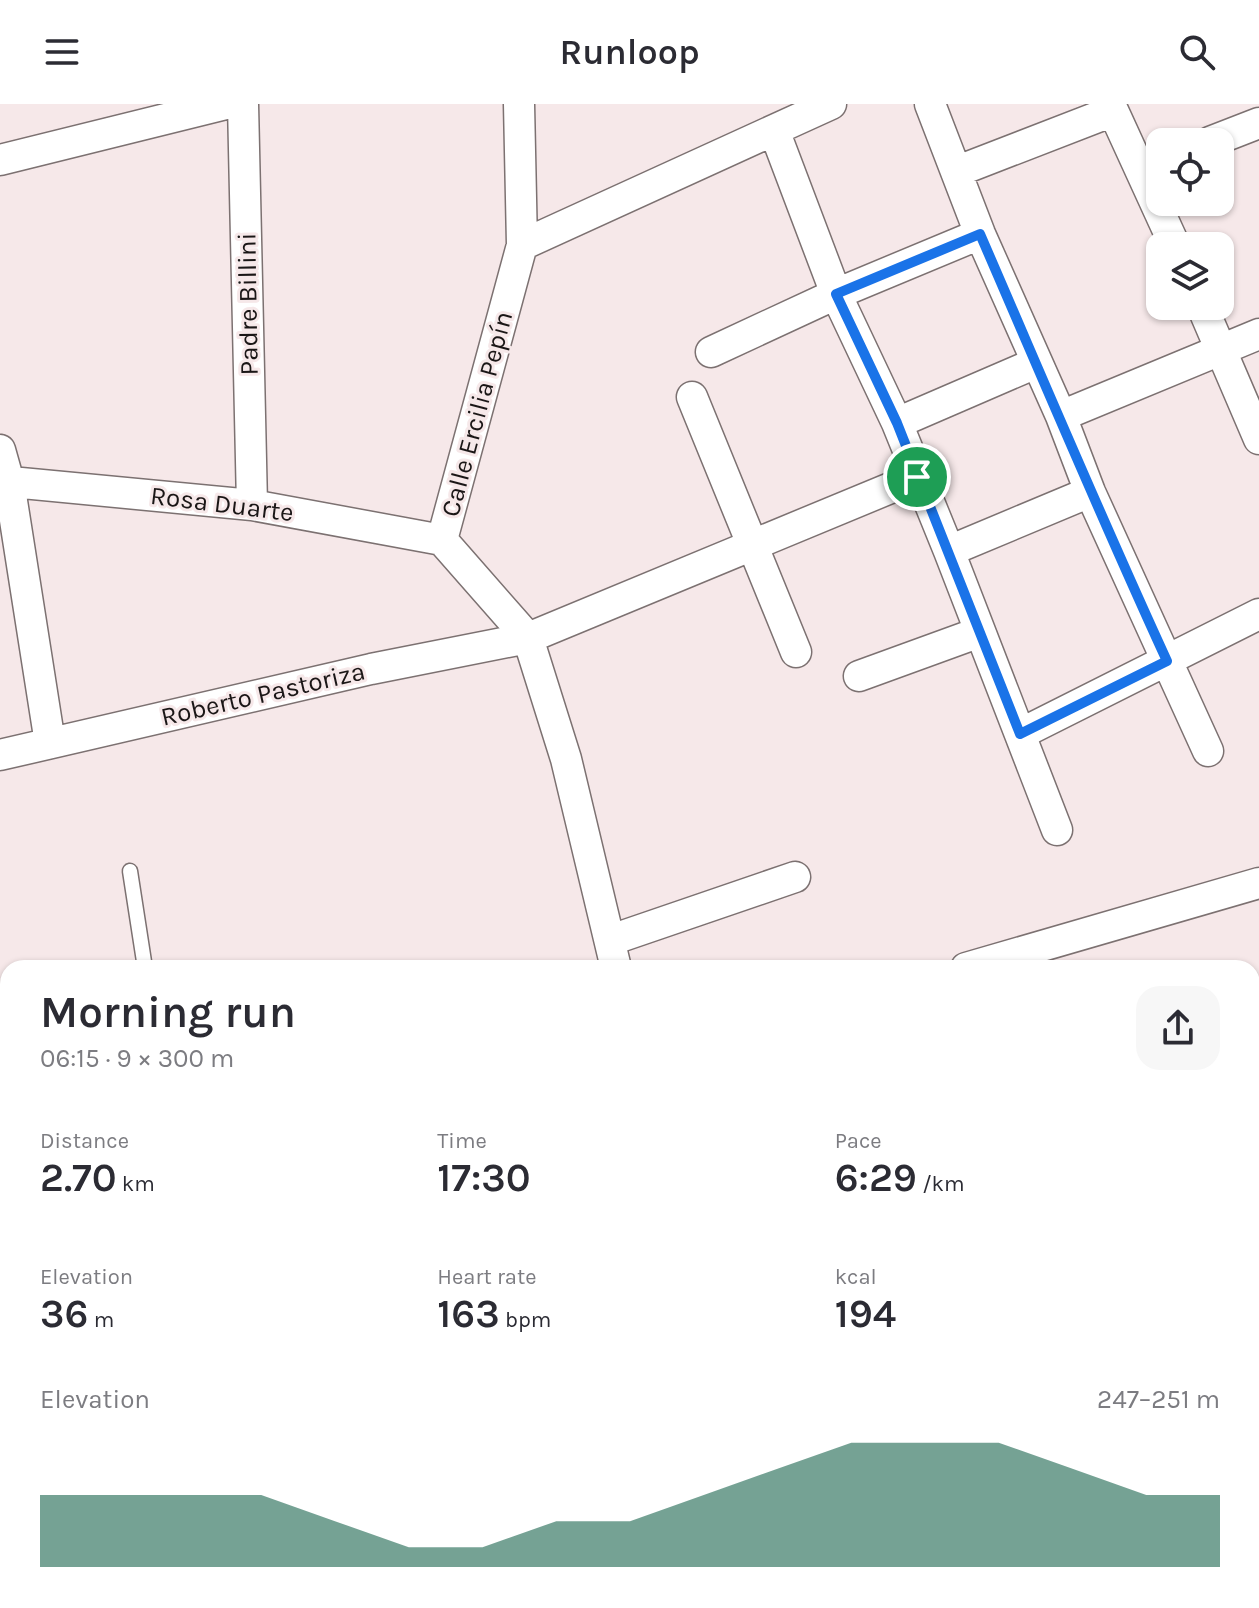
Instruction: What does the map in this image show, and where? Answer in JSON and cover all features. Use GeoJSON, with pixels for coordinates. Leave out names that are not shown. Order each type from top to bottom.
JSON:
{"type":"FeatureCollection","features":[{"type":"Feature","properties":{"kind":"street"},"geometry":{"type":"LineString","coordinates":[[0,160],[226,104]]}},
{"type":"Feature","properties":{"kind":"street","name":"Padre Billini"},"geometry":{"type":"LineString","coordinates":[[243,104],[252,505]]}},
{"type":"Feature","properties":{"kind":"street","name":"Calle Ercilia Pepín"},"geometry":{"type":"LineString","coordinates":[[519,104],[522,245],[442,540],[528,638],[566,759],[614,954]]}},
{"type":"Feature","properties":{"kind":"street"},"geometry":{"type":"LineString","coordinates":[[522,245],[831,104]]}},
{"type":"Feature","properties":{"kind":"street"},"geometry":{"type":"LineString","coordinates":[[930,104],[980,234],[1061,416],[1090,492],[1208,751]]}},
{"type":"Feature","properties":{"kind":"street"},"geometry":{"type":"LineString","coordinates":[[958,171],[1112,107],[1146,160]]}},
{"type":"Feature","properties":{"kind":"street"},"geometry":{"type":"LineString","coordinates":[[1234,133],[1259,123]]}},
{"type":"Feature","properties":{"kind":"street"},"geometry":{"type":"LineString","coordinates":[[774,130],[836,294],[897,423],[949,551],[1057,830]]}},
{"type":"Feature","properties":{"kind":"street"},"geometry":{"type":"LineString","coordinates":[[711,352],[836,294],[980,234]]}},
{"type":"Feature","properties":{"kind":"street"},"geometry":{"type":"LineString","coordinates":[[1208,320],[1259,439]]}},
{"type":"Feature","properties":{"kind":"street"},"geometry":{"type":"LineString","coordinates":[[1061,416],[1259,334]]}},
{"type":"Feature","properties":{"kind":"street"},"geometry":{"type":"LineString","coordinates":[[897,423],[1036,363]]}},
{"type":"Feature","properties":{"kind":"street"},"geometry":{"type":"LineString","coordinates":[[692,397],[750,546],[796,652]]}},
{"type":"Feature","properties":{"kind":"street"},"geometry":{"type":"LineString","coordinates":[[0,450],[50,743]]}},
{"type":"Feature","properties":{"kind":"street","name":"Roberto Pastoriza"},"geometry":{"type":"LineString","coordinates":[[0,755],[371,669],[528,638],[917,477]]}},
{"type":"Feature","properties":{"kind":"street","name":"Rosa Duarte"},"geometry":{"type":"LineString","coordinates":[[4,482],[252,505],[442,540]]}},
{"type":"Feature","properties":{"kind":"street"},"geometry":{"type":"LineString","coordinates":[[949,551],[1090,492]]}},
{"type":"Feature","properties":{"kind":"street"},"geometry":{"type":"LineString","coordinates":[[1020,734],[1259,614]]}},
{"type":"Feature","properties":{"kind":"street"},"geometry":{"type":"LineString","coordinates":[[859,676],[980,632]]}},
{"type":"Feature","properties":{"kind":"street"},"geometry":{"type":"LineString","coordinates":[[614,954],[795,877]]}},
{"type":"Feature","properties":{"kind":"street"},"geometry":{"type":"LineString","coordinates":[[994,960],[1259,883]]}},
{"type":"Feature","properties":{"kind":"lane"},"geometry":{"type":"LineString","coordinates":[[130,871],[144,960]]}},
{"type":"Feature","properties":{"kind":"route"},"geometry":{"type":"LineString","coordinates":[[980,234],[1061,416],[1090,492],[1167,661],[1020,734],[917,477],[897,423],[836,294],[980,234]]}}]}
